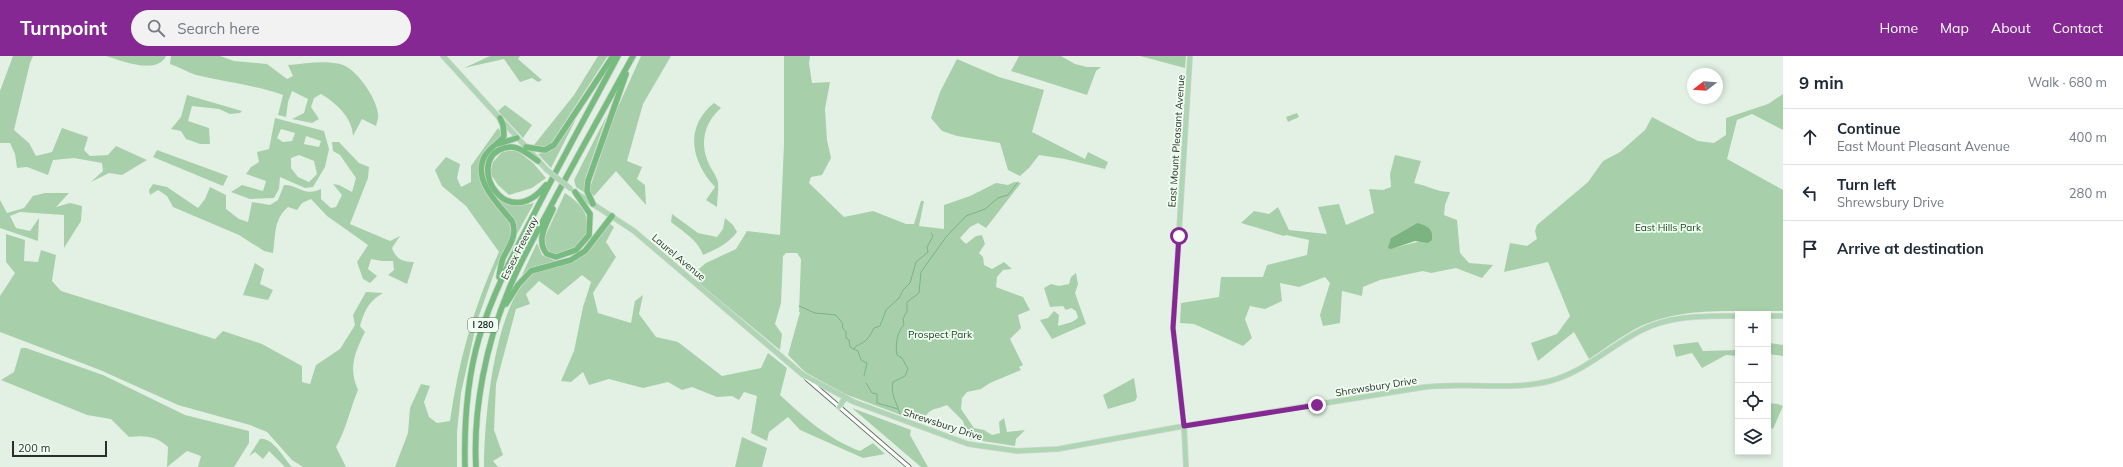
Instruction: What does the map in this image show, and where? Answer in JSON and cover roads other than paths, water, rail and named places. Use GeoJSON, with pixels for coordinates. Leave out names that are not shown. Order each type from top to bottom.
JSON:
{"type":"FeatureCollection","features":[{"type":"Feature","properties":{"kind":"highway"},"geometry":{"type":"LineString","coordinates":[[526,147],[545,150],[554,144],[613,56]]}},
{"type":"Feature","properties":{"kind":"highway","name":"Essex Freeway"},"geometry":{"type":"LineString","coordinates":[[465,467],[464,429],[467,400],[478,339],[497,286],[618,56]]}},
{"type":"Feature","properties":{"kind":"highway"},"geometry":{"type":"LineString","coordinates":[[593,204],[588,191],[588,181],[633,57]]}},
{"type":"Feature","properties":{"kind":"highway","name":"Essex Freeway"},"geometry":{"type":"LineString","coordinates":[[476,467],[480,399],[489,350],[509,289],[529,247],[633,57]]}},
{"type":"Feature","properties":{"kind":"highway"},"geometry":{"type":"LineString","coordinates":[[497,286],[502,260],[514,234],[514,227],[512,221],[490,194],[483,180],[482,170],[485,157],[497,144],[504,133],[500,118]]}},
{"type":"Feature","properties":{"kind":"highway"},"geometry":{"type":"LineString","coordinates":[[497,144],[517,138]]}},
{"type":"Feature","properties":{"kind":"highway"},"geometry":{"type":"LineString","coordinates":[[538,161],[517,148],[506,148],[498,151],[491,158],[488,170],[494,188],[502,198],[510,202],[521,203],[530,201],[545,186],[561,163]]}},
{"type":"Feature","properties":{"kind":"highway"},"geometry":{"type":"LineString","coordinates":[[573,191],[590,214],[589,235],[576,250],[562,256],[551,256],[544,250],[541,242],[542,235],[575,161]]}},
{"type":"Feature","properties":{"kind":"highway"},"geometry":{"type":"LineString","coordinates":[[499,316],[518,285],[526,276],[531,272],[571,260],[578,256],[591,245],[612,216]]}},
{"type":"Feature","properties":{"kind":"main road","name":"Laurel Avenue"},"geometry":{"type":"LineString","coordinates":[[443,56],[547,170],[573,191],[612,216],[654,248],[802,375]]}},
{"type":"Feature","properties":{"kind":"main road","name":"East Mount Pleasant Avenue"},"geometry":{"type":"LineString","coordinates":[[1186,467],[1184,426],[1173,328],[1190,56]]}},
{"type":"Feature","properties":{"kind":"main road","name":"Shrewsbury Drive"},"geometry":{"type":"LineString","coordinates":[[802,375],[845,398],[963,442],[1002,450],[1058,449],[1184,426],[1425,387],[1456,384],[1513,386],[1536,384],[1560,378],[1577,370],[1627,338],[1656,324],[1688,317],[1735,316]]}},
{"type":"Feature","properties":{"kind":"main road"},"geometry":{"type":"LineString","coordinates":[[1771,316],[1783,316]]}},
{"type":"Feature","properties":{"kind":"main road"},"geometry":{"type":"LineString","coordinates":[[839,407],[845,398]]}},
{"type":"Feature","properties":{"kind":"street","name":"Laurel Avenue"},"geometry":{"type":"LineString","coordinates":[[802,375],[909,467]]}},
{"type":"Feature","properties":{"kind":"waterway"},"geometry":{"type":"LineString","coordinates":[[900,414],[893,395],[892,387],[893,382],[905,376],[908,369],[902,358],[897,355],[896,343],[898,335],[904,325],[903,319],[907,311],[907,302],[919,293],[921,272],[946,237],[966,216],[985,209],[998,198],[1008,195],[1018,182]]}},
{"type":"Feature","properties":{"kind":"waterway"},"geometry":{"type":"LineString","coordinates":[[854,349],[867,339],[874,328],[880,326],[886,310],[899,298],[903,290],[910,283],[916,262],[928,252],[927,247],[933,236],[931,233]]}},
{"type":"Feature","properties":{"kind":"waterway"},"geometry":{"type":"LineString","coordinates":[[799,306],[815,313],[836,315],[843,324],[842,327],[846,332],[846,338],[849,340],[850,347],[858,351],[861,360],[867,363],[864,376]]}},
{"type":"Feature","properties":{"kind":"waterway"},"geometry":{"type":"LineString","coordinates":[[866,383],[872,393],[877,394],[877,403],[898,409]]}},
{"type":"Feature","properties":{"kind":"park label","name":"East Hills Park"},"geometry":{"type":"Point","coordinates":[1668,227]}},
{"type":"Feature","properties":{"kind":"park label","name":"Prospect Park"},"geometry":{"type":"Point","coordinates":[940,334]}}]}
